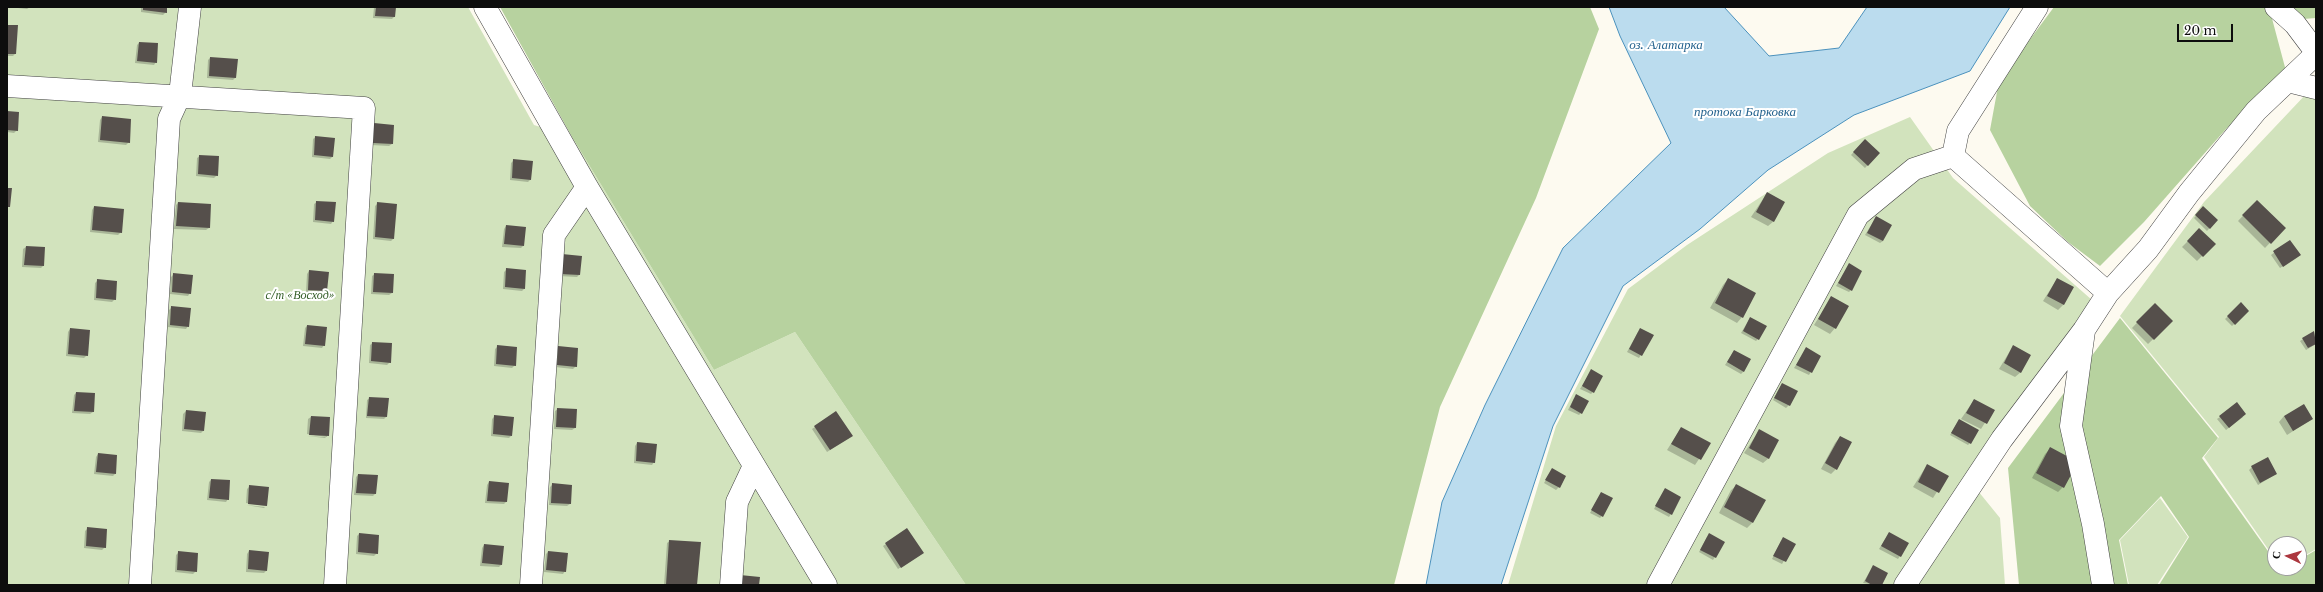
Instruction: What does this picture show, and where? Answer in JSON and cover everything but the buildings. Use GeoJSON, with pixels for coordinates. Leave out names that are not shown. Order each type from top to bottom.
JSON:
{"type":"FeatureCollection","features":[{"type":"Feature","properties":{"kind":"street"},"geometry":{"type":"LineString","coordinates":[[140,585],[169,119],[180,95],[190,7]]}},
{"type":"Feature","properties":{"kind":"street"},"geometry":{"type":"LineString","coordinates":[[485,7],[587,187],[826,585]]}},
{"type":"Feature","properties":{"kind":"street"},"geometry":{"type":"LineString","coordinates":[[1953,156],[1958,131],[2037,7]]}},
{"type":"Feature","properties":{"kind":"street"},"geometry":{"type":"LineString","coordinates":[[1905,585],[2002,439],[2084,330],[2108,294],[2148,249],[2189,193],[2256,111],[2316,53],[2295,24],[2276,7]]}},
{"type":"Feature","properties":{"kind":"street"},"geometry":{"type":"LineString","coordinates":[[2288,81],[2316,88]]}},
{"type":"Feature","properties":{"kind":"street"},"geometry":{"type":"LineString","coordinates":[[7,86],[180,95],[364,108],[335,585]]}},
{"type":"Feature","properties":{"kind":"street"},"geometry":{"type":"LineString","coordinates":[[1953,156],[2108,294]]}},
{"type":"Feature","properties":{"kind":"street"},"geometry":{"type":"LineString","coordinates":[[1658,585],[1858,215],[1914,169],[1953,156]]}},
{"type":"Feature","properties":{"kind":"street"},"geometry":{"type":"LineString","coordinates":[[531,585],[554,235],[587,187]]}},
{"type":"Feature","properties":{"kind":"street"},"geometry":{"type":"LineString","coordinates":[[2084,330],[2071,426],[2093,524],[2103,585]]}},
{"type":"Feature","properties":{"kind":"street"},"geometry":{"type":"LineString","coordinates":[[731,585],[737,502],[754,466]]}},
{"type":"Feature","properties":{"kind":"green space","name":"с/т «Восход»"},"geometry":{"type":"Polygon","coordinates":[[[7,7],[468,7],[534,125],[572,137],[714,370],[795,332],[966,585],[7,585],[7,7]]]}},
{"type":"Feature","properties":{"kind":"green space"},"geometry":{"type":"Polygon","coordinates":[[[500,7],[1590,7],[1599,29],[1536,198],[1440,407],[1394,585],[966,585],[795,332],[714,370],[572,137],[500,7]]]}},
{"type":"Feature","properties":{"kind":"green space"},"geometry":{"type":"Polygon","coordinates":[[[2054,7],[2266,7],[2270,11],[2286,71],[2226,129],[2144,222],[2100,266],[2068,242],[2030,206],[1990,130],[1999,81],[2054,7]]]}},
{"type":"Feature","properties":{"kind":"green space"},"geometry":{"type":"Polygon","coordinates":[[[2290,7],[2316,7],[2316,18],[2303,19],[2290,7]]]}},
{"type":"Feature","properties":{"kind":"green space"},"geometry":{"type":"Polygon","coordinates":[[[2308,92],[2316,95],[2316,549],[2307,554],[2307,536],[2267,536],[2267,548],[2204,457],[2219,437],[2120,316],[2204,202],[2308,92]]]}},
{"type":"Feature","properties":{"kind":"green space"},"geometry":{"type":"Polygon","coordinates":[[[1910,117],[1953,178],[2092,300],[1965,475],[2000,518],[2005,585],[1508,585],[1556,426],[1628,289],[1687,245],[1828,153],[1910,117]]]}},
{"type":"Feature","properties":{"kind":"green space"},"geometry":{"type":"Polygon","coordinates":[[[2120,318],[2218,438],[2202,458],[2267,550],[2267,576],[2307,576],[2307,555],[2316,550],[2316,585],[2159,585],[2189,537],[2161,496],[2119,540],[2128,585],[2019,585],[2008,468],[2120,318]]]}},
{"type":"Feature","properties":{"kind":"green space"},"geometry":{"type":"Polygon","coordinates":[[[2160,498],[2188,537],[2157,585],[2129,585],[2120,540],[2160,498]]]}},
{"type":"Feature","properties":{"kind":"water","name":"протока Барковка"},"geometry":{"type":"Polygon","coordinates":[[[1609,7],[1724,7],[1769,56],[1839,48],[1867,7],[2010,7],[1970,71],[1854,115],[1768,170],[1700,229],[1623,286],[1553,426],[1501,585],[1426,585],[1442,502],[1485,405],[1563,248],[1671,143],[1620,36],[1609,7]]]}},
{"type":"Feature","properties":{"kind":"water label","name":"оз. Алатарка"},"geometry":{"type":"Point","coordinates":[1666,45]}}]}
